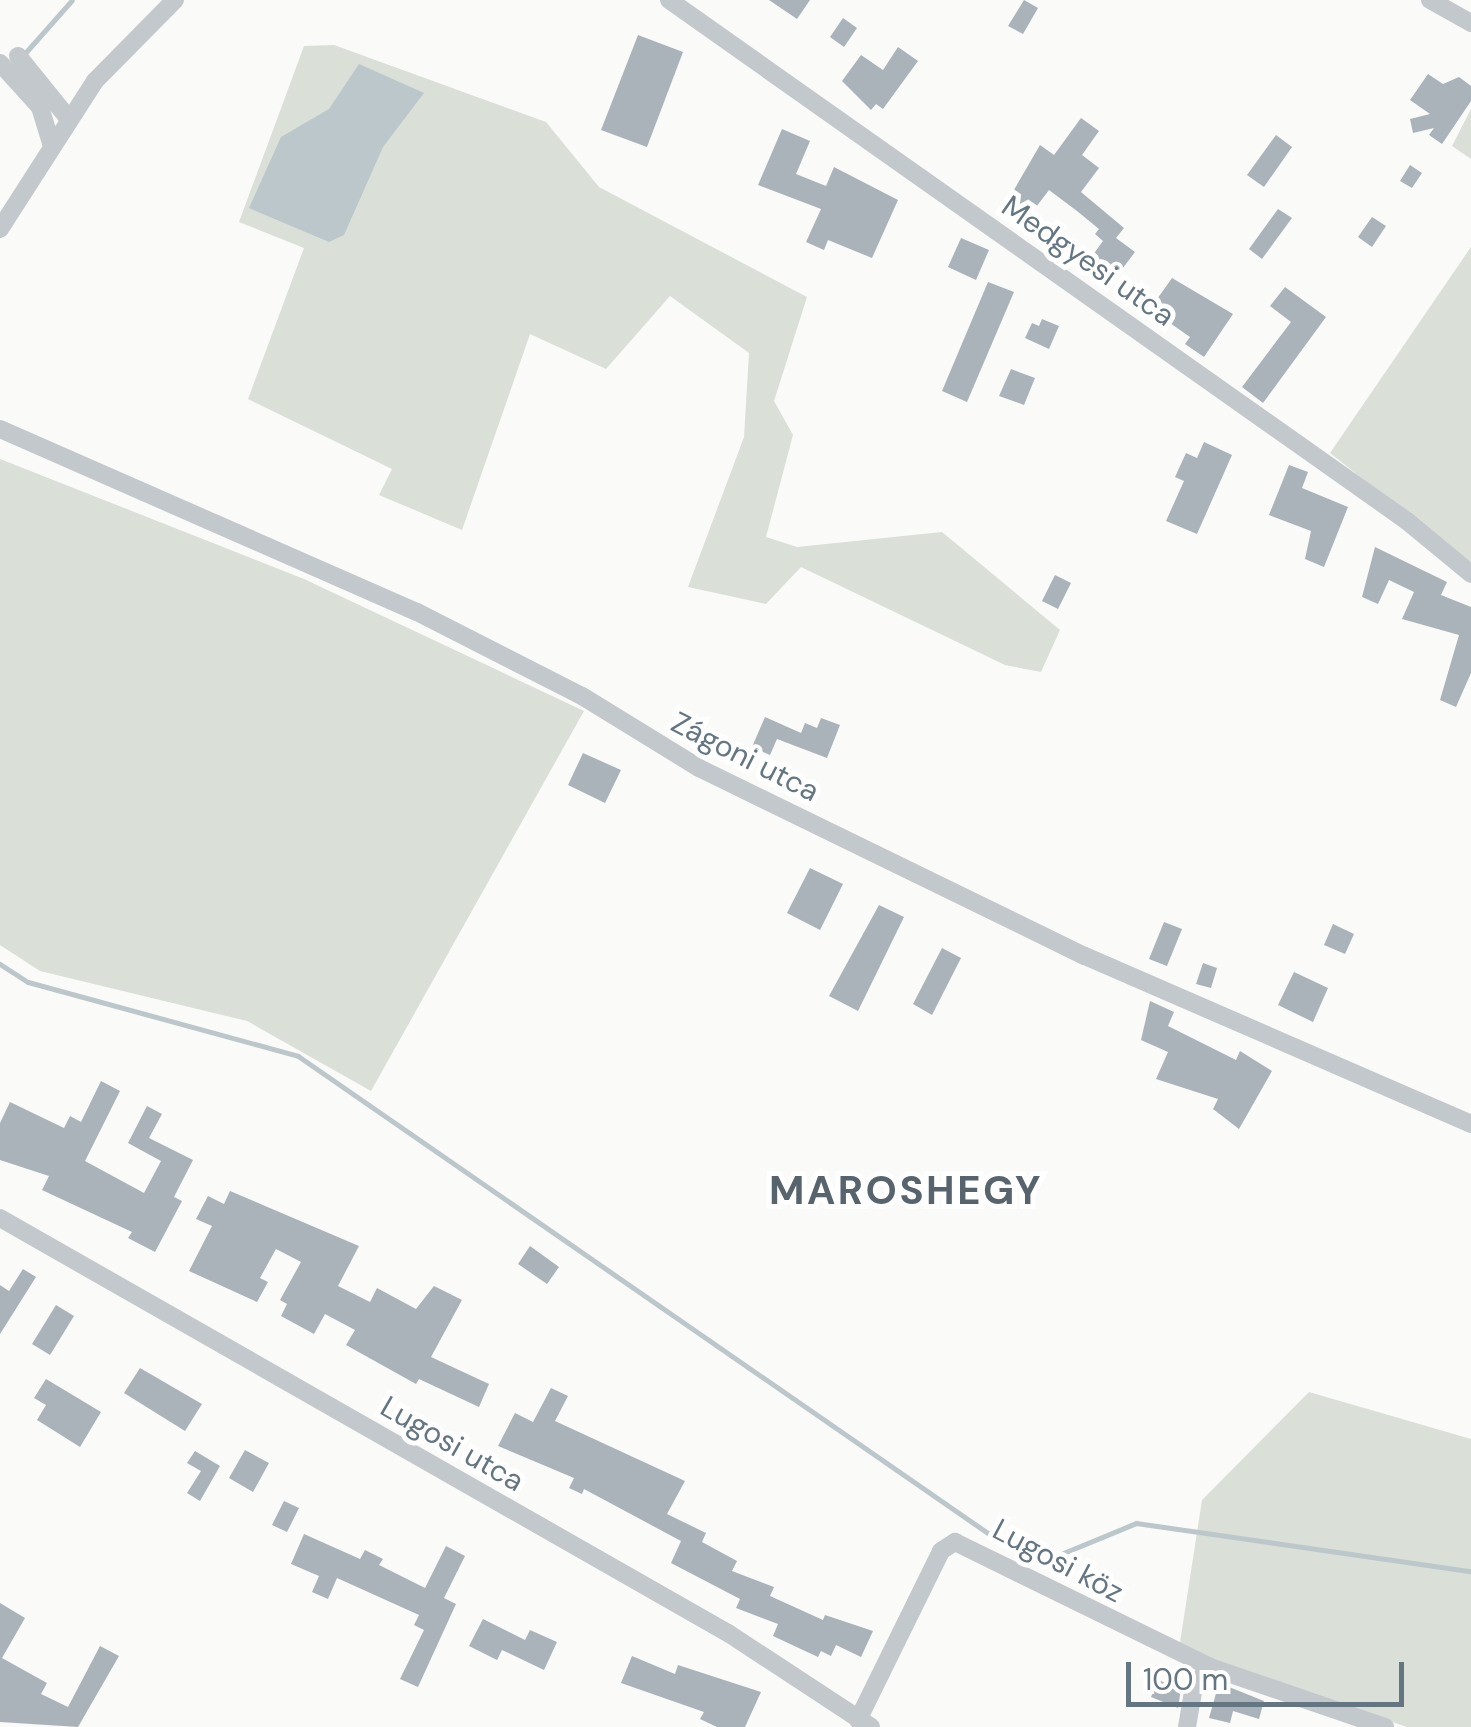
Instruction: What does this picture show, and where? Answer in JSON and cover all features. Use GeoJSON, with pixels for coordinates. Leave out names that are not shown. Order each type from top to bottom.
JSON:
{"type":"FeatureCollection","features":[{"type":"Feature","properties":{"kind":"street"},"geometry":{"type":"LineString","coordinates":[[0,229],[51,143],[95,81],[175,0]]}},
{"type":"Feature","properties":{"kind":"street","name":"Medgyesi utca"},"geometry":{"type":"LineString","coordinates":[[669,0],[1407,521],[1471,574]]}},
{"type":"Feature","properties":{"kind":"street"},"geometry":{"type":"LineString","coordinates":[[1430,0],[1471,23]]}},
{"type":"Feature","properties":{"kind":"street"},"geometry":{"type":"LineString","coordinates":[[18,56],[68,118]]}},
{"type":"Feature","properties":{"kind":"street"},"geometry":{"type":"LineString","coordinates":[[0,63],[40,107],[51,143]]}},
{"type":"Feature","properties":{"kind":"street","name":"Zágoni utca"},"geometry":{"type":"LineString","coordinates":[[0,429],[417,612],[582,696],[699,768],[1051,939],[1471,1124]]}},
{"type":"Feature","properties":{"kind":"street","name":"Lugosi utca"},"geometry":{"type":"LineString","coordinates":[[0,1218],[728,1634],[865,1723]]}},
{"type":"Feature","properties":{"kind":"street","name":"Lugosi köz"},"geometry":{"type":"LineString","coordinates":[[865,1723],[941,1551],[954,1542],[1205,1671]]}},
{"type":"Feature","properties":{"kind":"street"},"geometry":{"type":"LineString","coordinates":[[1188,1727],[1205,1671],[1385,1727]]}},
{"type":"Feature","properties":{"kind":"shaded area"},"geometry":{"type":"Polygon","coordinates":[[[334,45],[546,122],[599,187],[807,297],[774,401],[793,435],[766,537],[797,547],[942,532],[1060,630],[1041,672],[1005,665],[801,567],[766,604],[688,587],[744,437],[749,353],[670,296],[606,369],[530,334],[462,530],[379,495],[392,469],[248,399],[304,248],[239,222],[304,46],[334,45]]]}},
{"type":"Feature","properties":{"kind":"shaded area"},"geometry":{"type":"Polygon","coordinates":[[[359,64],[424,93],[383,147],[344,235],[329,242],[249,208],[281,137],[329,109],[359,64]]]}},
{"type":"Feature","properties":{"kind":"shaded area"},"geometry":{"type":"Polygon","coordinates":[[[1471,109],[1471,159],[1452,146],[1471,109]]]}},
{"type":"Feature","properties":{"kind":"shaded area"},"geometry":{"type":"Polygon","coordinates":[[[1471,247],[1471,565],[1330,453],[1471,247]]]}},
{"type":"Feature","properties":{"kind":"shaded area"},"geometry":{"type":"Polygon","coordinates":[[[0,459],[304,579],[584,711],[371,1091],[247,1021],[40,971],[0,945],[0,459]]]}},
{"type":"Feature","properties":{"kind":"shaded area"},"geometry":{"type":"Polygon","coordinates":[[[1309,1392],[1471,1439],[1471,1727],[1407,1727],[1179,1649],[1202,1500],[1309,1392]]]}},
{"type":"Feature","properties":{"kind":"building"},"geometry":{"type":"Polygon","coordinates":[[[769,0],[810,0],[797,19],[769,0]]]}},
{"type":"Feature","properties":{"kind":"building"},"geometry":{"type":"Polygon","coordinates":[[[1024,0],[1038,8],[1023,34],[1008,26],[1024,0]]]}},
{"type":"Feature","properties":{"kind":"building"},"geometry":{"type":"Polygon","coordinates":[[[843,18],[857,28],[844,47],[830,37],[843,18]]]}},
{"type":"Feature","properties":{"kind":"building"},"geometry":{"type":"Polygon","coordinates":[[[638,35],[683,52],[647,147],[601,130],[638,35]]]}},
{"type":"Feature","properties":{"kind":"building"},"geometry":{"type":"Polygon","coordinates":[[[898,47],[918,61],[883,109],[876,104],[871,110],[842,81],[861,55],[883,70],[898,47]]]}},
{"type":"Feature","properties":{"kind":"building"},"geometry":{"type":"Polygon","coordinates":[[[1428,74],[1443,84],[1459,77],[1471,86],[1471,101],[1442,144],[1429,135],[1434,128],[1413,133],[1410,119],[1430,114],[1410,100],[1428,74]]]}},
{"type":"Feature","properties":{"kind":"building"},"geometry":{"type":"Polygon","coordinates":[[[1081,118],[1099,131],[1082,155],[1099,168],[1081,192],[1124,228],[1116,238],[1135,252],[1107,289],[1082,270],[1103,241],[1095,234],[1099,229],[1077,211],[1049,190],[1024,223],[1004,207],[1040,145],[1054,155],[1081,118]]]}},
{"type":"Feature","properties":{"kind":"building"},"geometry":{"type":"Polygon","coordinates":[[[782,129],[810,141],[796,174],[826,186],[834,167],[898,200],[872,258],[828,240],[824,250],[806,242],[821,209],[758,185],[782,129]]]}},
{"type":"Feature","properties":{"kind":"building"},"geometry":{"type":"Polygon","coordinates":[[[1276,135],[1292,147],[1264,187],[1247,175],[1276,135]]]}},
{"type":"Feature","properties":{"kind":"building"},"geometry":{"type":"Polygon","coordinates":[[[1410,165],[1422,173],[1412,188],[1400,181],[1410,165]]]}},
{"type":"Feature","properties":{"kind":"building"},"geometry":{"type":"Polygon","coordinates":[[[1278,209],[1292,218],[1262,259],[1249,249],[1278,209]]]}},
{"type":"Feature","properties":{"kind":"building"},"geometry":{"type":"Polygon","coordinates":[[[1372,217],[1386,226],[1372,247],[1358,237],[1372,217]]]}},
{"type":"Feature","properties":{"kind":"building"},"geometry":{"type":"Polygon","coordinates":[[[961,238],[989,250],[976,280],[948,267],[961,238]]]}},
{"type":"Feature","properties":{"kind":"building"},"geometry":{"type":"Polygon","coordinates":[[[1172,278],[1233,314],[1204,357],[1185,344],[1190,337],[1150,309],[1172,278]]]}},
{"type":"Feature","properties":{"kind":"building"},"geometry":{"type":"Polygon","coordinates":[[[988,282],[1014,292],[967,402],[942,391],[988,282]]]}},
{"type":"Feature","properties":{"kind":"building"},"geometry":{"type":"Polygon","coordinates":[[[1285,287],[1326,317],[1263,403],[1242,387],[1291,322],[1270,306],[1285,287]]]}},
{"type":"Feature","properties":{"kind":"building"},"geometry":{"type":"Polygon","coordinates":[[[1042,319],[1059,326],[1049,349],[1025,338],[1032,323],[1039,326],[1042,319]]]}},
{"type":"Feature","properties":{"kind":"building"},"geometry":{"type":"Polygon","coordinates":[[[1011,369],[1035,378],[1024,405],[999,396],[1011,369]]]}},
{"type":"Feature","properties":{"kind":"building"},"geometry":{"type":"Polygon","coordinates":[[[1204,442],[1232,455],[1197,534],[1166,521],[1184,481],[1175,477],[1186,453],[1197,458],[1204,442]]]}},
{"type":"Feature","properties":{"kind":"building"},"geometry":{"type":"Polygon","coordinates":[[[1289,465],[1308,472],[1302,488],[1348,507],[1324,567],[1305,559],[1311,531],[1269,515],[1289,465]]]}},
{"type":"Feature","properties":{"kind":"building"},"geometry":{"type":"Polygon","coordinates":[[[1375,547],[1447,582],[1441,595],[1471,607],[1471,673],[1456,707],[1440,700],[1459,635],[1402,619],[1414,592],[1389,580],[1378,604],[1362,597],[1375,547]]]}},
{"type":"Feature","properties":{"kind":"building"},"geometry":{"type":"Polygon","coordinates":[[[1055,575],[1071,583],[1058,609],[1042,601],[1055,575]]]}},
{"type":"Feature","properties":{"kind":"building"},"geometry":{"type":"Polygon","coordinates":[[[765,717],[801,733],[805,723],[817,728],[821,718],[840,725],[827,758],[777,739],[770,755],[752,747],[765,717]]]}},
{"type":"Feature","properties":{"kind":"building"},"geometry":{"type":"Polygon","coordinates":[[[583,753],[621,770],[605,803],[568,785],[583,753]]]}},
{"type":"Feature","properties":{"kind":"building"},"geometry":{"type":"Polygon","coordinates":[[[810,868],[843,884],[820,930],[787,913],[810,868]]]}},
{"type":"Feature","properties":{"kind":"building"},"geometry":{"type":"Polygon","coordinates":[[[879,905],[904,917],[858,1011],[829,996],[879,905]]]}},
{"type":"Feature","properties":{"kind":"building"},"geometry":{"type":"Polygon","coordinates":[[[1164,922],[1182,929],[1167,966],[1149,959],[1164,922]]]}},
{"type":"Feature","properties":{"kind":"building"},"geometry":{"type":"Polygon","coordinates":[[[1333,924],[1354,934],[1345,954],[1324,945],[1333,924]]]}},
{"type":"Feature","properties":{"kind":"building"},"geometry":{"type":"Polygon","coordinates":[[[942,948],[961,958],[932,1015],[913,1004],[942,948]]]}},
{"type":"Feature","properties":{"kind":"building"},"geometry":{"type":"Polygon","coordinates":[[[1203,963],[1217,968],[1211,988],[1196,984],[1203,963]]]}},
{"type":"Feature","properties":{"kind":"building"},"geometry":{"type":"Polygon","coordinates":[[[1294,972],[1328,988],[1313,1022],[1278,1005],[1294,972]]]}},
{"type":"Feature","properties":{"kind":"building"},"geometry":{"type":"Polygon","coordinates":[[[1150,1001],[1174,1012],[1168,1026],[1236,1060],[1240,1051],[1272,1071],[1239,1129],[1213,1109],[1218,1099],[1156,1079],[1168,1052],[1141,1040],[1150,1001]]]}},
{"type":"Feature","properties":{"kind":"building"},"geometry":{"type":"Polygon","coordinates":[[[101,1081],[120,1091],[85,1161],[144,1193],[161,1161],[128,1143],[147,1106],[162,1114],[149,1138],[193,1160],[174,1197],[182,1201],[155,1252],[128,1238],[132,1232],[42,1190],[49,1176],[0,1160],[0,1123],[10,1102],[64,1128],[70,1116],[81,1122],[101,1081]]]}},
{"type":"Feature","properties":{"kind":"building"},"geometry":{"type":"Polygon","coordinates":[[[230,1191],[359,1246],[338,1286],[370,1302],[377,1288],[416,1309],[434,1286],[462,1300],[431,1357],[489,1384],[479,1407],[419,1379],[416,1384],[346,1345],[355,1330],[325,1314],[314,1334],[281,1316],[287,1304],[280,1300],[301,1262],[276,1249],[260,1278],[268,1282],[257,1302],[189,1271],[212,1226],[196,1219],[208,1196],[224,1204],[230,1191]]]}},
{"type":"Feature","properties":{"kind":"building"},"geometry":{"type":"Polygon","coordinates":[[[530,1246],[559,1267],[547,1284],[518,1264],[530,1246]]]}},
{"type":"Feature","properties":{"kind":"building"},"geometry":{"type":"Polygon","coordinates":[[[23,1269],[36,1277],[0,1334],[0,1285],[9,1291],[23,1269]]]}},
{"type":"Feature","properties":{"kind":"building"},"geometry":{"type":"Polygon","coordinates":[[[56,1305],[74,1316],[50,1355],[32,1344],[56,1305]]]}},
{"type":"Feature","properties":{"kind":"building"},"geometry":{"type":"Polygon","coordinates":[[[140,1368],[202,1404],[185,1431],[124,1393],[140,1368]]]}},
{"type":"Feature","properties":{"kind":"building"},"geometry":{"type":"Polygon","coordinates":[[[46,1379],[101,1412],[80,1447],[37,1420],[46,1405],[34,1398],[46,1379]]]}},
{"type":"Feature","properties":{"kind":"building"},"geometry":{"type":"Polygon","coordinates":[[[551,1388],[568,1396],[555,1421],[685,1481],[667,1514],[706,1533],[702,1542],[737,1561],[732,1571],[774,1587],[770,1596],[823,1620],[825,1615],[873,1631],[861,1657],[836,1645],[831,1656],[821,1651],[818,1657],[773,1636],[778,1624],[736,1608],[740,1599],[671,1563],[681,1541],[584,1489],[582,1494],[569,1488],[574,1478],[498,1446],[515,1413],[533,1422],[551,1388]]]}},
{"type":"Feature","properties":{"kind":"building"},"geometry":{"type":"Polygon","coordinates":[[[245,1450],[269,1463],[253,1492],[229,1478],[245,1450]]]}},
{"type":"Feature","properties":{"kind":"building"},"geometry":{"type":"Polygon","coordinates":[[[195,1451],[220,1466],[200,1501],[187,1493],[201,1471],[187,1463],[195,1451]]]}},
{"type":"Feature","properties":{"kind":"building"},"geometry":{"type":"Polygon","coordinates":[[[284,1501],[299,1508],[287,1532],[272,1525],[284,1501]]]}},
{"type":"Feature","properties":{"kind":"building"},"geometry":{"type":"Polygon","coordinates":[[[304,1534],[360,1559],[365,1550],[383,1559],[379,1565],[425,1588],[446,1546],[465,1556],[444,1598],[456,1604],[418,1687],[400,1679],[424,1630],[414,1625],[419,1615],[337,1578],[328,1599],[312,1592],[319,1576],[291,1564],[304,1534]]]}},
{"type":"Feature","properties":{"kind":"building"},"geometry":{"type":"Polygon","coordinates":[[[0,1603],[25,1618],[2,1658],[47,1683],[41,1694],[68,1707],[100,1646],[119,1656],[78,1727],[0,1722],[0,1603]]]}},
{"type":"Feature","properties":{"kind":"building"},"geometry":{"type":"Polygon","coordinates":[[[483,1619],[525,1640],[530,1630],[557,1642],[544,1670],[502,1650],[497,1660],[469,1646],[483,1619]]]}},
{"type":"Feature","properties":{"kind":"building"},"geometry":{"type":"Polygon","coordinates":[[[632,1656],[675,1674],[678,1665],[761,1692],[745,1727],[717,1727],[700,1719],[704,1712],[621,1683],[632,1656]]]}},
{"type":"Feature","properties":{"kind":"building"},"geometry":{"type":"Polygon","coordinates":[[[1158,1680],[1181,1689],[1178,1708],[1151,1697],[1158,1680]]]}},
{"type":"Feature","properties":{"kind":"building"},"geometry":{"type":"Polygon","coordinates":[[[1219,1683],[1264,1701],[1259,1719],[1233,1711],[1230,1723],[1209,1718],[1219,1683]]]}},
{"type":"Feature","properties":{"kind":"waterway"},"geometry":{"type":"LineString","coordinates":[[26,52],[72,0]]}},
{"type":"Feature","properties":{"kind":"waterway"},"geometry":{"type":"LineString","coordinates":[[0,964],[28,982],[298,1056],[1021,1556],[1044,1561],[1136,1523],[1471,1571]]}},
{"type":"Feature","properties":{"kind":"district","name":"MAROSHEGY"},"geometry":{"type":"Point","coordinates":[906,1190]}}]}
